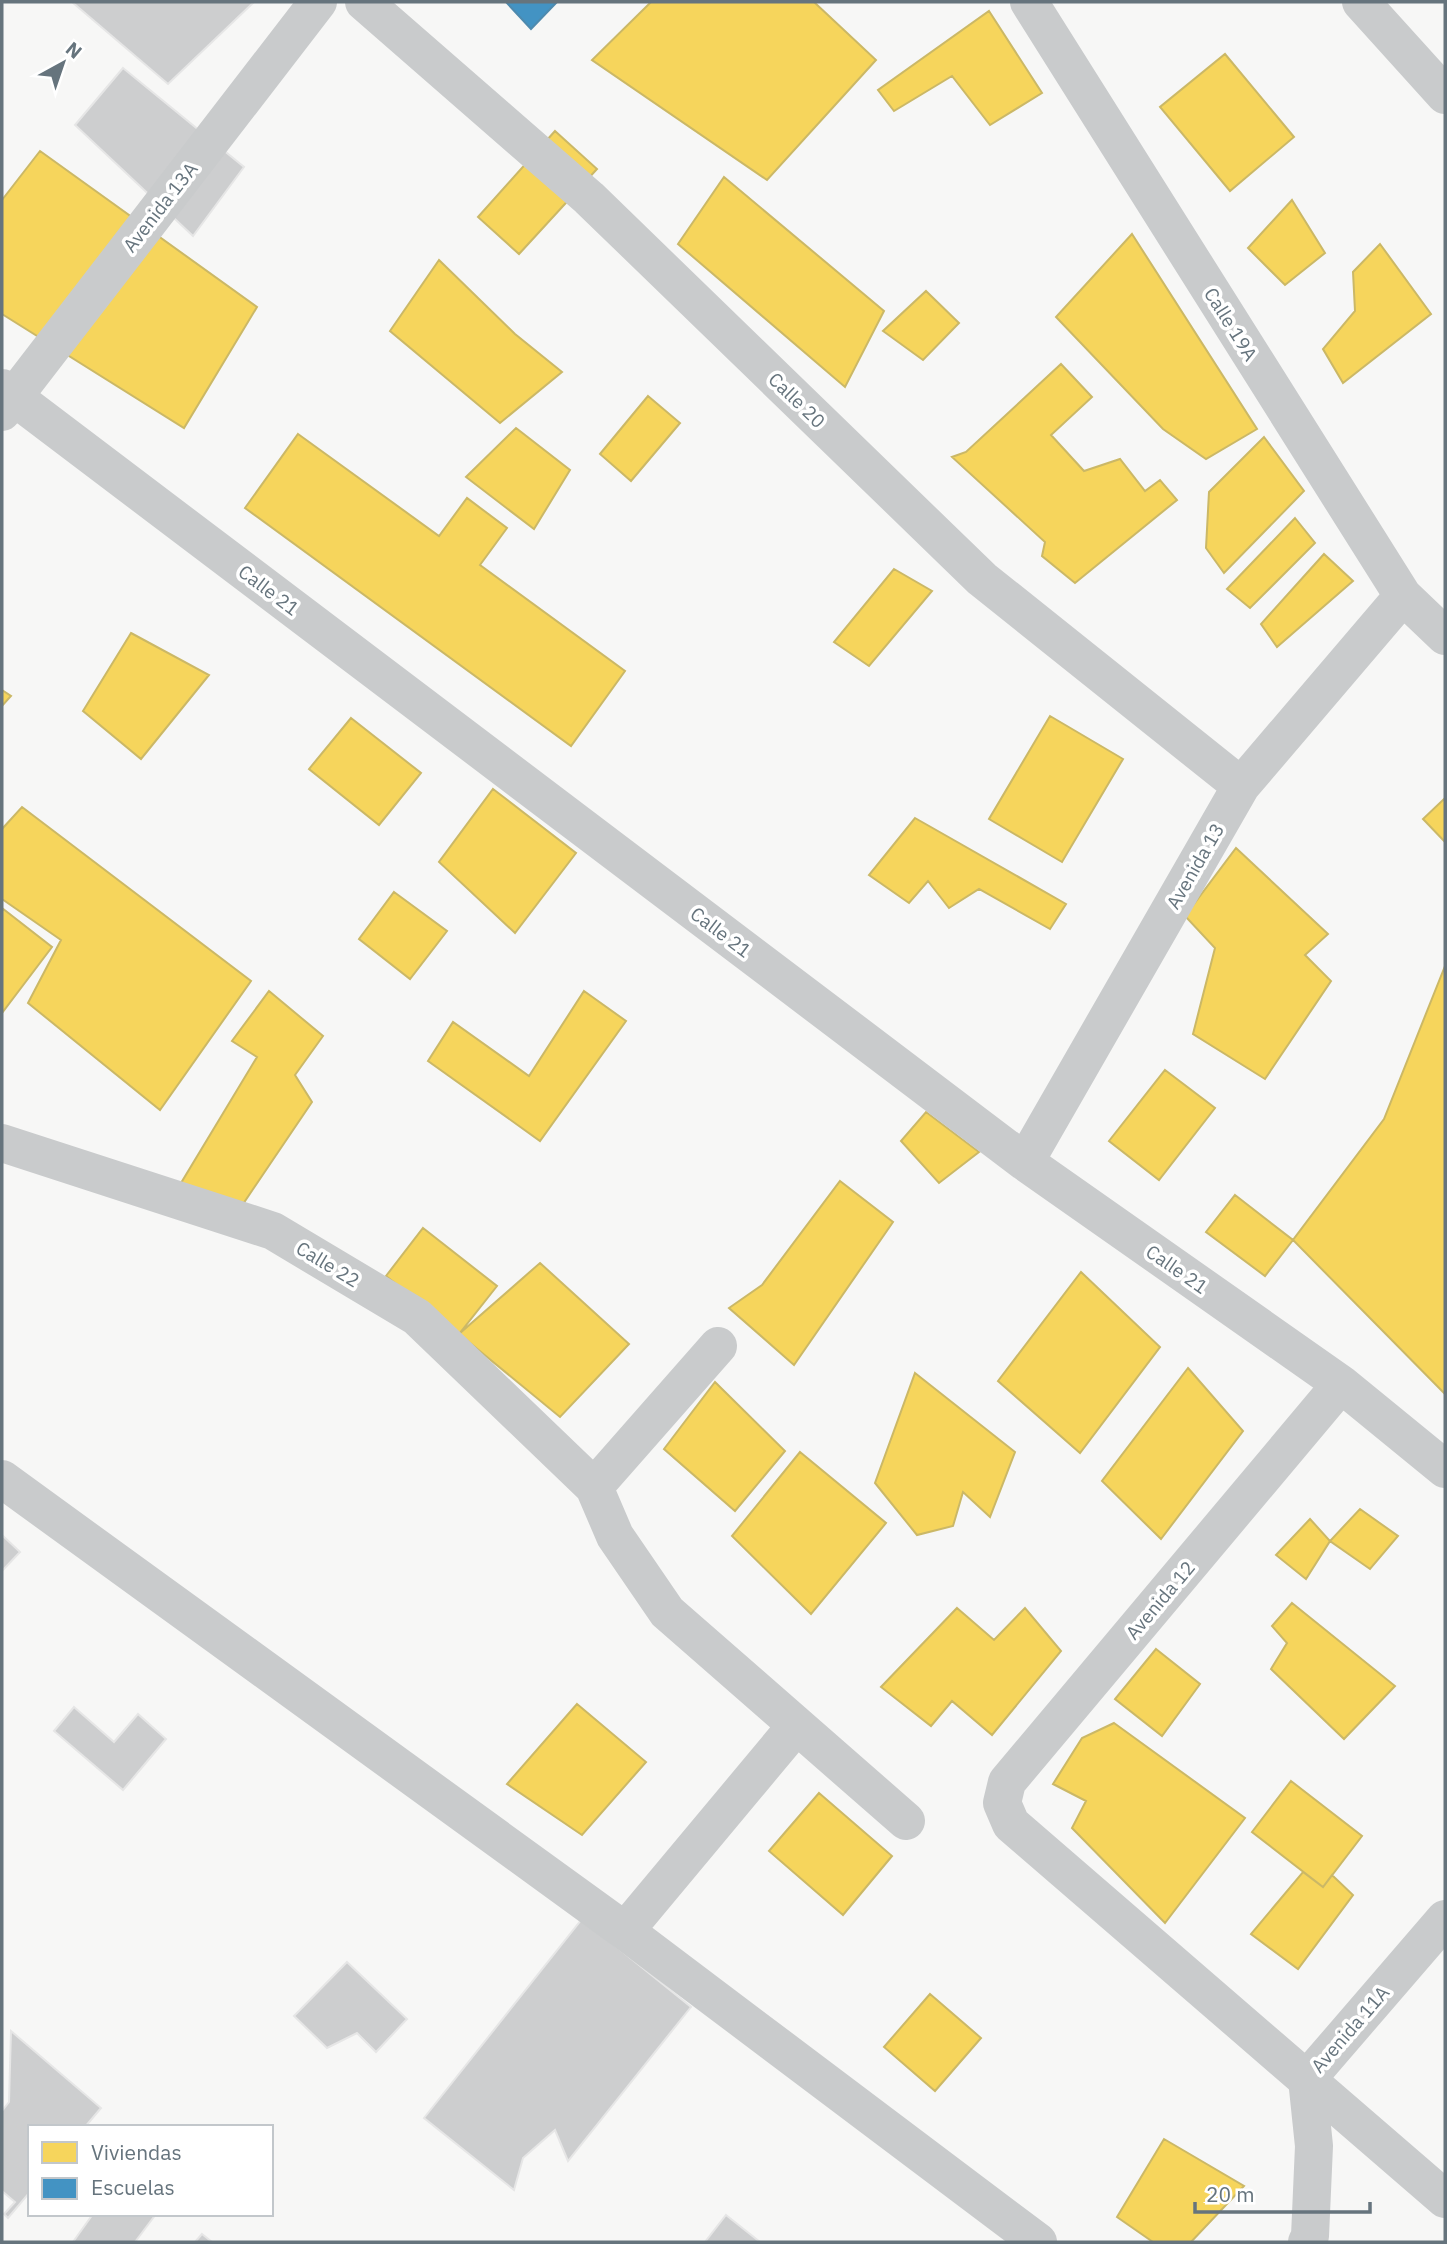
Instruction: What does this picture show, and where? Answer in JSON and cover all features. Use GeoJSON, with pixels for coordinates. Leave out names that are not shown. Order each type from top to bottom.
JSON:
{"type":"FeatureCollection","features":[{"type":"Feature","properties":{"kind":"street","name":"Avenida 13A"},"geometry":{"type":"LineString","coordinates":[[6,399],[318,2]]}},
{"type":"Feature","properties":{"kind":"street","name":"Calle 20"},"geometry":{"type":"LineString","coordinates":[[364,2],[589,198],[982,579],[1241,786]]}},
{"type":"Feature","properties":{"kind":"street","name":"Calle 19A"},"geometry":{"type":"LineString","coordinates":[[1029,2],[1402,596],[1445,636]]}},
{"type":"Feature","properties":{"kind":"street"},"geometry":{"type":"LineString","coordinates":[[1361,2],[1445,95]]}},
{"type":"Feature","properties":{"kind":"street","name":"Calle 21"},"geometry":{"type":"LineString","coordinates":[[6,399],[1025,1162],[1341,1384],[1445,1469]]}},
{"type":"Feature","properties":{"kind":"street","name":"Avenida 13"},"geometry":{"type":"LineString","coordinates":[[1025,1162],[1241,786],[1402,596]]}},
{"type":"Feature","properties":{"kind":"street","name":"Calle 22"},"geometry":{"type":"LineString","coordinates":[[2,1143],[273,1231],[417,1317],[594,1487]]}},
{"type":"Feature","properties":{"kind":"street"},"geometry":{"type":"LineString","coordinates":[[718,1346],[594,1487],[615,1536],[667,1612],[906,1821]]}},
{"type":"Feature","properties":{"kind":"street","name":"Avenida 12"},"geometry":{"type":"LineString","coordinates":[[1307,2079],[1011,1824],[1002,1803],[1007,1782],[1341,1384]]}},
{"type":"Feature","properties":{"kind":"street"},"geometry":{"type":"LineString","coordinates":[[2,1479],[625,1931],[1038,2242]]}},
{"type":"Feature","properties":{"kind":"street"},"geometry":{"type":"LineString","coordinates":[[625,1931],[796,1726]]}},
{"type":"Feature","properties":{"kind":"street","name":"Avenida 11A"},"geometry":{"type":"LineString","coordinates":[[1307,2242],[1310,2236],[1314,2146],[1307,2079],[1445,1919]]}},
{"type":"Feature","properties":{"kind":"street"},"geometry":{"type":"LineString","coordinates":[[1307,2079],[1445,2199]]}},
{"type":"Feature","properties":{"kind":"building: Viviendas"},"geometry":{"type":"Polygon","coordinates":[[[651,2],[814,2],[876,60],[767,180],[592,60],[651,2]]]}},
{"type":"Feature","properties":{"kind":"building: Viviendas"},"geometry":{"type":"Polygon","coordinates":[[[989,11],[1042,93],[990,125],[952,76],[894,111],[878,90],[989,11]]]}},
{"type":"Feature","properties":{"kind":"building: Viviendas"},"geometry":{"type":"Polygon","coordinates":[[[1225,54],[1294,137],[1230,191],[1160,107],[1225,54]]]}},
{"type":"Feature","properties":{"kind":"building: Viviendas"},"geometry":{"type":"Polygon","coordinates":[[[555,131],[597,169],[519,254],[478,217],[555,131]]]}},
{"type":"Feature","properties":{"kind":"building: Viviendas"},"geometry":{"type":"Polygon","coordinates":[[[40,151],[257,307],[184,428],[2,314],[2,200],[40,151]]]}},
{"type":"Feature","properties":{"kind":"building: Viviendas"},"geometry":{"type":"Polygon","coordinates":[[[724,177],[884,311],[845,387],[678,244],[724,177]]]}},
{"type":"Feature","properties":{"kind":"building: Viviendas"},"geometry":{"type":"Polygon","coordinates":[[[1292,200],[1325,253],[1285,285],[1248,248],[1292,200]]]}},
{"type":"Feature","properties":{"kind":"building: Viviendas"},"geometry":{"type":"Polygon","coordinates":[[[1132,234],[1257,429],[1206,459],[1163,429],[1056,317],[1132,234]]]}},
{"type":"Feature","properties":{"kind":"building: Viviendas"},"geometry":{"type":"Polygon","coordinates":[[[1380,244],[1431,314],[1343,383],[1323,349],[1355,311],[1353,272],[1380,244]]]}},
{"type":"Feature","properties":{"kind":"building: Viviendas"},"geometry":{"type":"Polygon","coordinates":[[[439,260],[515,334],[562,372],[500,423],[390,331],[439,260]]]}},
{"type":"Feature","properties":{"kind":"building: Viviendas"},"geometry":{"type":"Polygon","coordinates":[[[926,291],[959,323],[923,360],[883,331],[926,291]]]}},
{"type":"Feature","properties":{"kind":"building: Viviendas"},"geometry":{"type":"Polygon","coordinates":[[[1061,364],[1092,397],[1051,435],[1084,471],[1120,459],[1145,491],[1160,480],[1177,500],[1075,583],[1042,556],[1045,542],[952,457],[966,452],[1061,364]]]}},
{"type":"Feature","properties":{"kind":"building: Viviendas"},"geometry":{"type":"Polygon","coordinates":[[[648,396],[680,423],[631,481],[600,454],[648,396]]]}},
{"type":"Feature","properties":{"kind":"building: Viviendas"},"geometry":{"type":"Polygon","coordinates":[[[516,428],[570,470],[534,529],[466,477],[516,428]]]}},
{"type":"Feature","properties":{"kind":"building: Viviendas"},"geometry":{"type":"Polygon","coordinates":[[[298,434],[439,536],[467,498],[507,528],[480,565],[625,671],[571,746],[245,508],[298,434]]]}},
{"type":"Feature","properties":{"kind":"building: Viviendas"},"geometry":{"type":"Polygon","coordinates":[[[1264,437],[1304,491],[1224,573],[1206,548],[1209,492],[1264,437]]]}},
{"type":"Feature","properties":{"kind":"building: Viviendas"},"geometry":{"type":"Polygon","coordinates":[[[1295,518],[1315,543],[1250,608],[1227,589],[1295,518]]]}},
{"type":"Feature","properties":{"kind":"building: Viviendas"},"geometry":{"type":"Polygon","coordinates":[[[1324,554],[1353,581],[1277,647],[1261,624],[1324,554]]]}},
{"type":"Feature","properties":{"kind":"building: Viviendas"},"geometry":{"type":"Polygon","coordinates":[[[894,569],[932,591],[869,666],[834,642],[894,569]]]}},
{"type":"Feature","properties":{"kind":"building: Viviendas"},"geometry":{"type":"Polygon","coordinates":[[[131,633],[209,675],[141,759],[83,711],[131,633]]]}},
{"type":"Feature","properties":{"kind":"building: Viviendas"},"geometry":{"type":"Polygon","coordinates":[[[2,690],[11,696],[2,706],[2,690]]]}},
{"type":"Feature","properties":{"kind":"building: Viviendas"},"geometry":{"type":"Polygon","coordinates":[[[1050,716],[1123,759],[1062,862],[989,819],[1050,716]]]}},
{"type":"Feature","properties":{"kind":"building: Viviendas"},"geometry":{"type":"Polygon","coordinates":[[[351,718],[421,773],[379,825],[309,769],[351,718]]]}},
{"type":"Feature","properties":{"kind":"building: Viviendas"},"geometry":{"type":"Polygon","coordinates":[[[493,789],[576,853],[515,933],[439,862],[493,789]]]}},
{"type":"Feature","properties":{"kind":"building: Viviendas"},"geometry":{"type":"Polygon","coordinates":[[[1445,798],[1445,842],[1423,819],[1445,798]]]}},
{"type":"Feature","properties":{"kind":"building: Viviendas"},"geometry":{"type":"Polygon","coordinates":[[[22,807],[251,981],[160,1110],[28,1003],[61,940],[2,899],[2,829],[22,807]]]}},
{"type":"Feature","properties":{"kind":"building: Viviendas"},"geometry":{"type":"Polygon","coordinates":[[[915,818],[1066,904],[1050,929],[979,889],[949,908],[928,881],[909,903],[869,875],[915,818]]]}},
{"type":"Feature","properties":{"kind":"building: Viviendas"},"geometry":{"type":"Polygon","coordinates":[[[1236,848],[1328,934],[1305,955],[1331,981],[1265,1079],[1193,1034],[1215,948],[1185,916],[1236,848]]]}},
{"type":"Feature","properties":{"kind":"building: Viviendas"},"geometry":{"type":"Polygon","coordinates":[[[394,892],[447,931],[410,979],[359,939],[394,892]]]}},
{"type":"Feature","properties":{"kind":"building: Viviendas"},"geometry":{"type":"Polygon","coordinates":[[[2,908],[52,947],[2,1013],[2,908]]]}},
{"type":"Feature","properties":{"kind":"building: Viviendas"},"geometry":{"type":"Polygon","coordinates":[[[1445,966],[1445,1394],[1293,1240],[1384,1119],[1445,966]]]}},
{"type":"Feature","properties":{"kind":"building: Viviendas"},"geometry":{"type":"Polygon","coordinates":[[[269,991],[323,1036],[295,1075],[312,1102],[241,1207],[178,1188],[257,1057],[232,1041],[269,991]]]}},
{"type":"Feature","properties":{"kind":"building: Viviendas"},"geometry":{"type":"Polygon","coordinates":[[[584,991],[626,1021],[540,1141],[428,1061],[453,1022],[529,1076],[584,991]]]}},
{"type":"Feature","properties":{"kind":"building: Viviendas"},"geometry":{"type":"Polygon","coordinates":[[[1165,1070],[1215,1108],[1159,1180],[1109,1141],[1165,1070]]]}},
{"type":"Feature","properties":{"kind":"building: Viviendas"},"geometry":{"type":"Polygon","coordinates":[[[926,1112],[979,1152],[939,1183],[901,1141],[926,1112]]]}},
{"type":"Feature","properties":{"kind":"building: Viviendas"},"geometry":{"type":"Polygon","coordinates":[[[840,1181],[893,1222],[794,1365],[729,1308],[762,1285],[840,1181]]]}},
{"type":"Feature","properties":{"kind":"building: Viviendas"},"geometry":{"type":"Polygon","coordinates":[[[1235,1195],[1293,1240],[1265,1276],[1206,1232],[1235,1195]]]}},
{"type":"Feature","properties":{"kind":"building: Viviendas"},"geometry":{"type":"Polygon","coordinates":[[[423,1228],[497,1286],[459,1334],[386,1276],[423,1228]]]}},
{"type":"Feature","properties":{"kind":"building: Viviendas"},"geometry":{"type":"Polygon","coordinates":[[[540,1263],[629,1344],[560,1417],[459,1334],[540,1263]]]}},
{"type":"Feature","properties":{"kind":"building: Viviendas"},"geometry":{"type":"Polygon","coordinates":[[[1081,1272],[1160,1347],[1080,1453],[998,1381],[1081,1272]]]}},
{"type":"Feature","properties":{"kind":"building: Viviendas"},"geometry":{"type":"Polygon","coordinates":[[[1188,1368],[1243,1431],[1161,1539],[1102,1481],[1188,1368]]]}},
{"type":"Feature","properties":{"kind":"building: Viviendas"},"geometry":{"type":"Polygon","coordinates":[[[915,1373],[1015,1452],[990,1517],[963,1492],[953,1526],[917,1535],[875,1483],[915,1373]]]}},
{"type":"Feature","properties":{"kind":"building: Viviendas"},"geometry":{"type":"Polygon","coordinates":[[[715,1382],[785,1451],[735,1511],[664,1449],[715,1382]]]}},
{"type":"Feature","properties":{"kind":"building: Viviendas"},"geometry":{"type":"Polygon","coordinates":[[[800,1452],[886,1523],[811,1614],[732,1536],[800,1452]]]}},
{"type":"Feature","properties":{"kind":"building: Viviendas"},"geometry":{"type":"Polygon","coordinates":[[[1360,1509],[1398,1536],[1370,1569],[1330,1541],[1360,1509]]]}},
{"type":"Feature","properties":{"kind":"building: Viviendas"},"geometry":{"type":"Polygon","coordinates":[[[1310,1519],[1330,1541],[1306,1579],[1276,1555],[1310,1519]]]}},
{"type":"Feature","properties":{"kind":"building: Viviendas"},"geometry":{"type":"Polygon","coordinates":[[[1292,1603],[1395,1686],[1344,1739],[1271,1669],[1287,1643],[1272,1626],[1292,1603]]]}},
{"type":"Feature","properties":{"kind":"building: Viviendas"},"geometry":{"type":"Polygon","coordinates":[[[957,1608],[994,1640],[1025,1608],[1061,1651],[992,1735],[952,1701],[931,1726],[881,1687],[957,1608]]]}},
{"type":"Feature","properties":{"kind":"building: Viviendas"},"geometry":{"type":"Polygon","coordinates":[[[1156,1649],[1200,1684],[1162,1736],[1115,1699],[1156,1649]]]}},
{"type":"Feature","properties":{"kind":"building: Viviendas"},"geometry":{"type":"Polygon","coordinates":[[[577,1704],[646,1762],[582,1835],[507,1784],[577,1704]]]}},
{"type":"Feature","properties":{"kind":"building: Viviendas"},"geometry":{"type":"Polygon","coordinates":[[[1114,1723],[1245,1818],[1165,1923],[1072,1828],[1086,1801],[1053,1784],[1082,1738],[1114,1723]]]}},
{"type":"Feature","properties":{"kind":"building: Viviendas"},"geometry":{"type":"Polygon","coordinates":[[[1291,1781],[1362,1836],[1323,1887],[1252,1832],[1291,1781]]]}},
{"type":"Feature","properties":{"kind":"building: Viviendas"},"geometry":{"type":"Polygon","coordinates":[[[819,1793],[892,1856],[843,1915],[769,1851],[819,1793]]]}},
{"type":"Feature","properties":{"kind":"building: Viviendas"},"geometry":{"type":"Polygon","coordinates":[[[1303,1872],[1323,1887],[1332,1875],[1353,1895],[1298,1969],[1251,1934],[1303,1872]]]}},
{"type":"Feature","properties":{"kind":"building: Viviendas"},"geometry":{"type":"Polygon","coordinates":[[[930,1994],[981,2038],[935,2091],[884,2047],[930,1994]]]}},
{"type":"Feature","properties":{"kind":"building: Viviendas"},"geometry":{"type":"Polygon","coordinates":[[[1164,2139],[1244,2186],[1191,2242],[1153,2242],[1117,2217],[1164,2139]]]}},
{"type":"Feature","properties":{"kind":"building: Escuelas"},"geometry":{"type":"Polygon","coordinates":[[[506,2],[557,2],[531,29],[506,2]]]}},
{"type":"Feature","properties":{"kind":"building: Otros"},"geometry":{"type":"Polygon","coordinates":[[[72,2],[254,2],[168,84],[72,2]]]}},
{"type":"Feature","properties":{"kind":"building: Otros"},"geometry":{"type":"Polygon","coordinates":[[[123,68],[244,167],[193,236],[75,125],[123,68]]]}},
{"type":"Feature","properties":{"kind":"building: Otros"},"geometry":{"type":"Polygon","coordinates":[[[2,1535],[20,1552],[2,1571],[2,1535]]]}},
{"type":"Feature","properties":{"kind":"building: Otros"},"geometry":{"type":"Polygon","coordinates":[[[74,1707],[114,1742],[138,1714],[166,1739],[123,1790],[54,1731],[74,1707]]]}},
{"type":"Feature","properties":{"kind":"building: Otros"},"geometry":{"type":"Polygon","coordinates":[[[582,1919],[691,2007],[568,2161],[555,2130],[523,2158],[514,2190],[424,2118],[582,1919]]]}},
{"type":"Feature","properties":{"kind":"building: Otros"},"geometry":{"type":"Polygon","coordinates":[[[347,1962],[407,2019],[376,2052],[357,2033],[327,2048],[294,2016],[347,1962]]]}},
{"type":"Feature","properties":{"kind":"building: Otros"},"geometry":{"type":"Polygon","coordinates":[[[11,2031],[101,2108],[87,2125],[28,2125],[28,2194],[8,2218],[4,2214],[15,2202],[2,2191],[2,2111],[9,2102],[11,2031]]]}},
{"type":"Feature","properties":{"kind":"building: Otros"},"geometry":{"type":"Polygon","coordinates":[[[726,2215],[760,2242],[705,2242],[726,2215]]]}},
{"type":"Feature","properties":{"kind":"building: Otros"},"geometry":{"type":"Polygon","coordinates":[[[92,2216],[154,2216],[135,2242],[73,2242],[92,2216]]]}},
{"type":"Feature","properties":{"kind":"building: Otros"},"geometry":{"type":"Polygon","coordinates":[[[202,2234],[212,2242],[195,2242],[202,2234]]]}}]}
